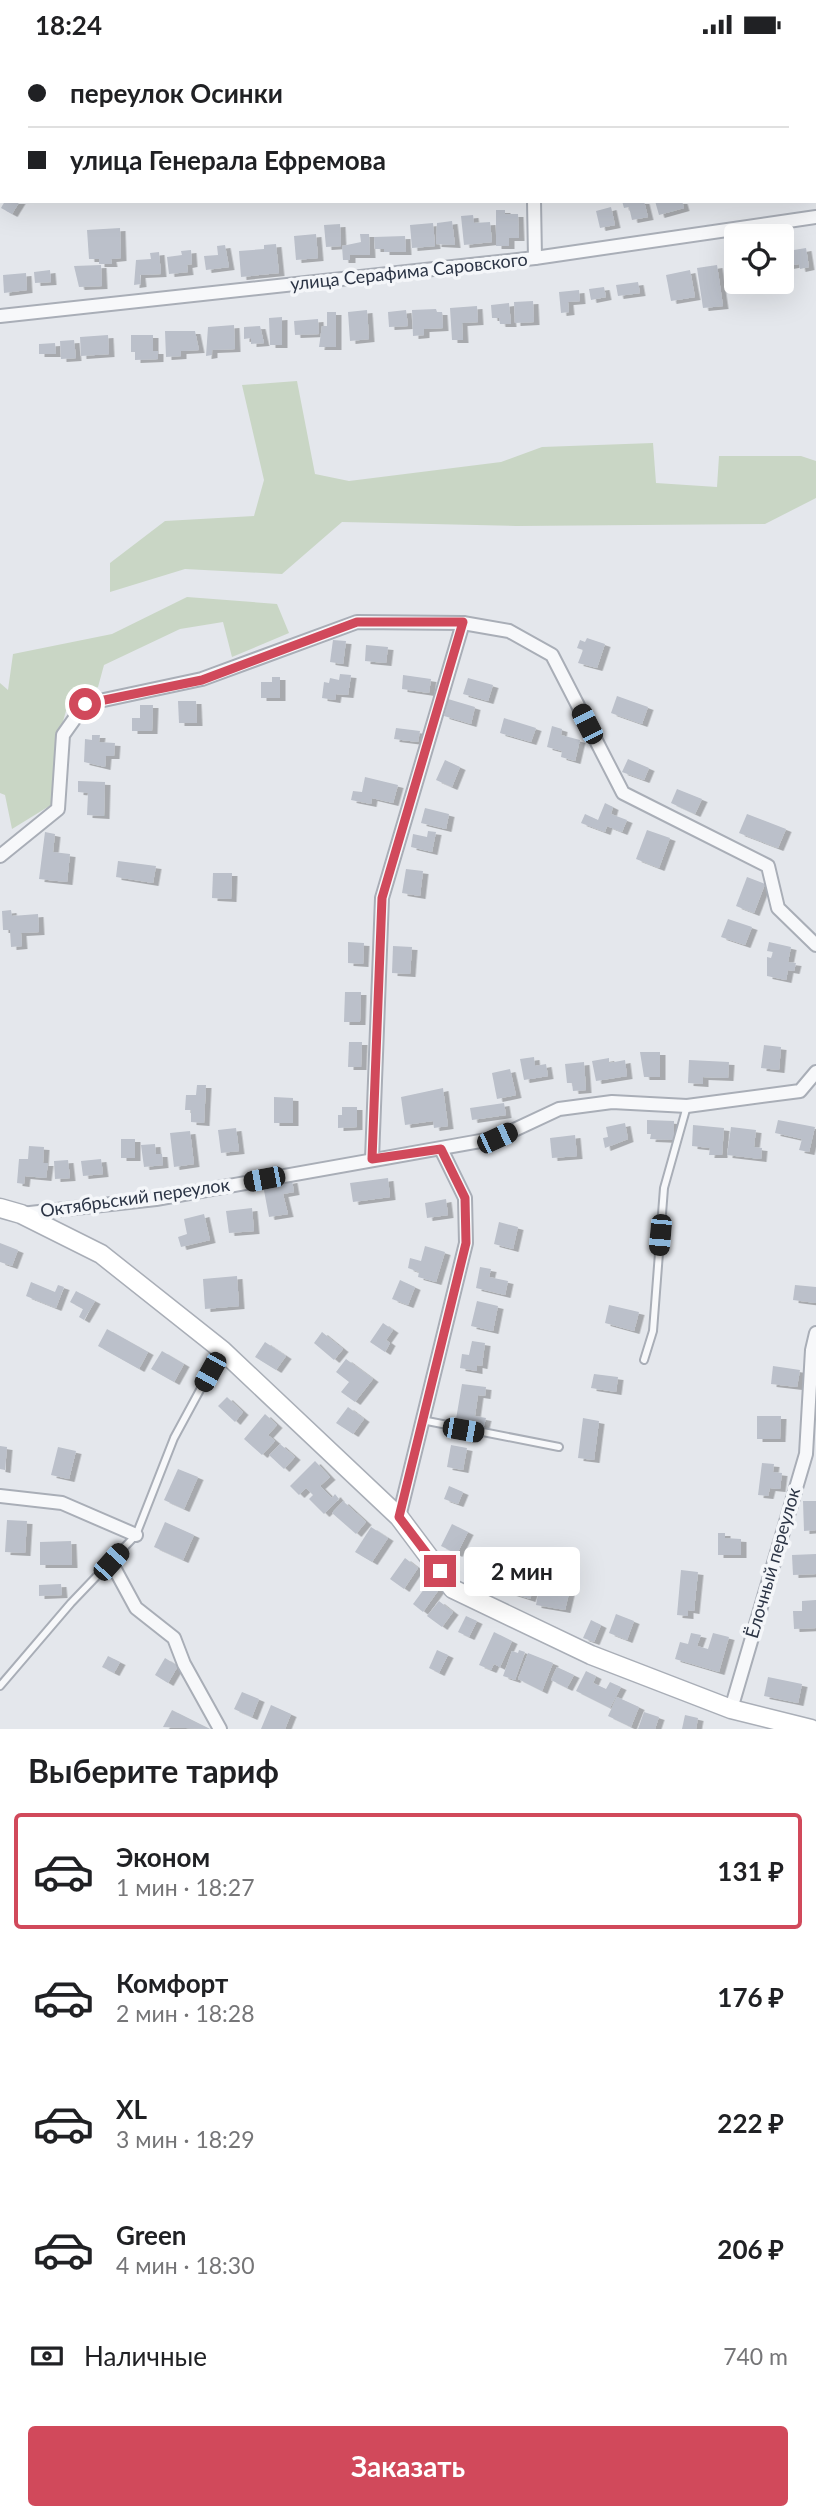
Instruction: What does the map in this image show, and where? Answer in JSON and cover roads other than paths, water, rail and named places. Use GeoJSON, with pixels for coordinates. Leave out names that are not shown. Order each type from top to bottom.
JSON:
{"type":"FeatureCollection","features":[{"type":"Feature","properties":{"kind":"street"},"geometry":{"type":"LineString","coordinates":[[534,203],[535,258]]}},
{"type":"Feature","properties":{"kind":"street","name":"улица Серафима Саровского"},"geometry":{"type":"LineString","coordinates":[[0,316],[535,258],[816,217]]}},
{"type":"Feature","properties":{"kind":"street"},"geometry":{"type":"LineString","coordinates":[[0,856],[58,809],[64,736],[85,704],[202,680],[357,622],[463,622],[509,631],[552,655],[623,793],[768,866],[778,908],[816,945]]}},
{"type":"Feature","properties":{"kind":"street"},"geometry":{"type":"LineString","coordinates":[[372,1159],[382,898],[463,622]]}},
{"type":"Feature","properties":{"kind":"street","name":"Октябрьский переулок"},"geometry":{"type":"LineString","coordinates":[[21,1214],[156,1199],[441,1149],[497,1138],[559,1109],[612,1102],[687,1107],[800,1091],[816,1072]]}},
{"type":"Feature","properties":{"kind":"street"},"geometry":{"type":"LineString","coordinates":[[399,1517],[466,1243],[465,1198],[441,1149]]}},
{"type":"Feature","properties":{"kind":"street"},"geometry":{"type":"LineString","coordinates":[[0,1208],[21,1214],[101,1254],[222,1350],[399,1517],[453,1589],[591,1655],[731,1709],[811,1729]]}},
{"type":"Feature","properties":{"kind":"street","name":"Ёлочный переулок"},"geometry":{"type":"LineString","coordinates":[[731,1709],[806,1454],[811,1350],[816,1333]]}},
{"type":"Feature","properties":{"kind":"street"},"geometry":{"type":"LineString","coordinates":[[0,1496],[62,1503],[136,1535]]}},
{"type":"Feature","properties":{"kind":"street"},"geometry":{"type":"LineString","coordinates":[[111,1562],[136,1608],[174,1638],[184,1664],[220,1729]]}},
{"type":"Feature","properties":{"kind":"lane"},"geometry":{"type":"LineString","coordinates":[[644,1360],[653,1331],[664,1188],[687,1107]]}},
{"type":"Feature","properties":{"kind":"lane"},"geometry":{"type":"LineString","coordinates":[[0,1686],[71,1603],[136,1535],[174,1438],[222,1350]]}},
{"type":"Feature","properties":{"kind":"lane"},"geometry":{"type":"LineString","coordinates":[[422,1420],[559,1447]]}}]}
